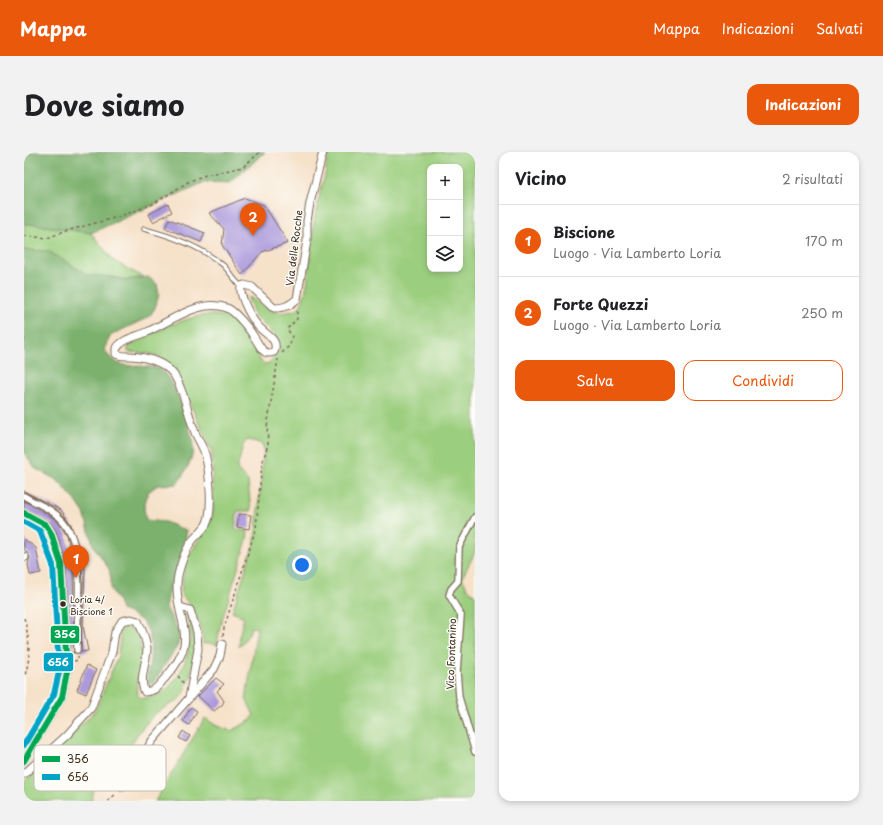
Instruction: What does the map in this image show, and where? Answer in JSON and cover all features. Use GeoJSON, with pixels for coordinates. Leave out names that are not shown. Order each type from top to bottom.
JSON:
{"type":"FeatureCollection","features":[{"type":"Feature","properties":{"kind":"street","name":"Via delle Rocche"},"geometry":{"type":"LineString","coordinates":[[297,299],[307,240],[307,221],[310,203],[323,152]]}},
{"type":"Feature","properties":{"kind":"street"},"geometry":{"type":"LineString","coordinates":[[56,745],[91,708],[112,652],[115,632],[122,621],[131,619],[138,621],[145,638],[147,649],[142,678],[143,688],[146,692],[157,689],[172,670],[184,649],[185,638],[177,583],[184,558],[191,542],[206,525],[209,515],[209,477],[205,453],[196,434],[176,381],[169,369],[162,364],[144,358],[121,357],[116,354],[116,349],[128,339],[150,331],[180,314],[206,307],[219,306],[228,308],[233,312],[249,329],[265,352],[274,352],[274,340],[261,329],[245,306],[240,290],[241,286],[244,285],[252,287],[274,308],[282,308],[290,305],[297,299]]}},
{"type":"Feature","properties":{"kind":"street"},"geometry":{"type":"LineString","coordinates":[[24,496],[54,513],[64,522],[79,561],[77,650]]}},
{"type":"Feature","properties":{"kind":"street"},"geometry":{"type":"LineString","coordinates":[[24,513],[46,525],[51,533],[61,564],[62,625],[67,672],[62,697],[24,761]]}},
{"type":"Feature","properties":{"kind":"street","name":"Vico Fontanino"},"geometry":{"type":"LineString","coordinates":[[475,517],[460,547],[458,581],[451,589],[449,595],[461,615],[457,672],[459,697],[475,752]]}},
{"type":"Feature","properties":{"kind":"street"},"geometry":{"type":"LineString","coordinates":[[180,607],[190,610],[198,640],[197,658],[189,696]]}},
{"type":"Feature","properties":{"kind":"street"},"geometry":{"type":"LineString","coordinates":[[149,745],[189,696],[214,669],[220,656],[222,644]]}},
{"type":"Feature","properties":{"kind":"street"},"geometry":{"type":"LineString","coordinates":[[24,774],[34,765]]}},
{"type":"Feature","properties":{"kind":"lane"},"geometry":{"type":"LineString","coordinates":[[144,229],[161,233],[203,251],[224,266],[241,286]]}},
{"type":"Feature","properties":{"kind":"path"},"geometry":{"type":"LineString","coordinates":[[24,236],[47,238],[72,229],[118,217],[153,204],[188,182],[202,176],[243,167],[260,152]]}},
{"type":"Feature","properties":{"kind":"path"},"geometry":{"type":"LineString","coordinates":[[222,644],[224,628],[256,528],[262,464],[268,444],[267,427],[279,356],[290,345],[292,336],[287,329],[297,319],[297,299]]}},
{"type":"Feature","properties":{"kind":"path"},"geometry":{"type":"LineString","coordinates":[[24,618],[29,641],[28,664],[24,677]]}},
{"type":"Feature","properties":{"kind":"path"},"geometry":{"type":"LineString","coordinates":[[24,642],[29,641]]}},
{"type":"Feature","properties":{"kind":"path"},"geometry":{"type":"LineString","coordinates":[[172,670],[183,682],[189,696]]}},
{"type":"Feature","properties":{"kind":"path"},"geometry":{"type":"LineString","coordinates":[[108,801],[119,791]]}},
{"type":"Feature","properties":{"kind":"green space"},"geometry":{"type":"Polygon","coordinates":[[[24,152],[265,152],[230,183],[205,182],[91,233],[24,224],[24,152]]]}},
{"type":"Feature","properties":{"kind":"green space"},"geometry":{"type":"Polygon","coordinates":[[[331,152],[475,152],[475,552],[462,578],[467,588],[475,595],[475,801],[155,801],[161,791],[166,791],[166,783],[205,718],[215,725],[231,731],[251,720],[254,715],[246,699],[257,628],[251,627],[249,634],[239,647],[240,633],[244,617],[232,612],[255,540],[264,450],[262,444],[253,441],[247,440],[243,445],[237,469],[248,481],[251,511],[237,511],[235,529],[248,531],[247,540],[220,626],[217,645],[209,643],[203,644],[201,629],[197,617],[191,606],[181,595],[186,564],[197,542],[212,519],[212,452],[176,372],[160,357],[150,354],[128,352],[128,347],[152,334],[182,321],[213,315],[226,317],[237,324],[259,354],[260,360],[264,364],[269,363],[279,351],[279,340],[255,316],[248,298],[253,298],[263,307],[274,311],[286,312],[299,309],[306,291],[314,220],[325,175],[327,160],[331,152]]]}},
{"type":"Feature","properties":{"kind":"green space"},"geometry":{"type":"Polygon","coordinates":[[[24,224],[91,233],[114,261],[143,277],[127,280],[116,277],[94,277],[82,273],[48,251],[24,250],[24,224]]]}},
{"type":"Feature","properties":{"kind":"green space"},"geometry":{"type":"Polygon","coordinates":[[[24,250],[48,251],[88,275],[127,280],[148,277],[157,284],[159,295],[155,308],[149,317],[111,335],[104,349],[116,362],[129,366],[151,367],[159,369],[165,373],[182,406],[193,443],[191,460],[177,484],[158,485],[148,492],[144,508],[146,520],[165,522],[187,531],[178,569],[170,589],[166,607],[179,633],[178,645],[154,682],[150,685],[147,682],[151,642],[147,628],[137,618],[121,610],[111,589],[109,569],[93,545],[84,513],[76,501],[57,480],[36,469],[24,453],[24,250]]]}},
{"type":"Feature","properties":{"kind":"green space"},"geometry":{"type":"Polygon","coordinates":[[[186,612],[189,613],[195,635],[194,657],[190,678],[181,698],[154,714],[136,736],[131,745],[61,745],[95,711],[118,656],[121,630],[127,627],[137,633],[140,642],[141,657],[137,694],[141,698],[152,697],[162,692],[170,685],[178,676],[183,666],[189,644],[190,628],[186,612]]]}},
{"type":"Feature","properties":{"kind":"green space"},"geometry":{"type":"Polygon","coordinates":[[[34,772],[34,791],[93,791],[92,801],[24,801],[24,782],[34,772]]]}},
{"type":"Feature","properties":{"kind":"building"},"geometry":{"type":"Polygon","coordinates":[[[245,198],[264,205],[288,243],[262,252],[242,275],[222,245],[224,229],[209,213],[245,198]]]}},
{"type":"Feature","properties":{"kind":"building"},"geometry":{"type":"Polygon","coordinates":[[[168,204],[172,212],[153,222],[149,214],[168,204]]]}},
{"type":"Feature","properties":{"kind":"building"},"geometry":{"type":"Polygon","coordinates":[[[169,219],[205,233],[201,242],[165,228],[169,219]]]}},
{"type":"Feature","properties":{"kind":"building"},"geometry":{"type":"Polygon","coordinates":[[[24,491],[61,510],[71,524],[72,528],[66,518],[57,510],[24,491]]]}},
{"type":"Feature","properties":{"kind":"building"},"geometry":{"type":"Polygon","coordinates":[[[24,501],[52,517],[60,524],[67,535],[73,565],[74,653],[70,653],[66,563],[56,531],[50,522],[24,508],[24,501]]]}},
{"type":"Feature","properties":{"kind":"building"},"geometry":{"type":"Polygon","coordinates":[[[239,514],[251,515],[249,529],[237,527],[239,514]]]}},
{"type":"Feature","properties":{"kind":"building"},"geometry":{"type":"Polygon","coordinates":[[[24,539],[36,548],[41,573],[30,575],[28,564],[30,557],[24,549],[24,539]]]}},
{"type":"Feature","properties":{"kind":"building"},"geometry":{"type":"Polygon","coordinates":[[[80,549],[85,569],[83,626],[88,651],[81,652],[83,582],[80,549]]]}},
{"type":"Feature","properties":{"kind":"building"},"geometry":{"type":"Polygon","coordinates":[[[87,665],[96,670],[86,694],[77,690],[87,665]]]}},
{"type":"Feature","properties":{"kind":"building"},"geometry":{"type":"Polygon","coordinates":[[[216,678],[224,684],[217,691],[224,701],[222,705],[214,711],[198,696],[216,678]]]}},
{"type":"Feature","properties":{"kind":"building"},"geometry":{"type":"Polygon","coordinates":[[[191,707],[197,711],[189,725],[183,721],[191,707]]]}},
{"type":"Feature","properties":{"kind":"building"},"geometry":{"type":"Polygon","coordinates":[[[183,731],[190,736],[186,742],[179,738],[183,731]]]}},
{"type":"Feature","properties":{"kind":"transit line","name":"356"},"geometry":{"type":"LineString","coordinates":[[24,513],[46,525],[51,533],[61,564],[67,672],[62,697],[24,761]]}},
{"type":"Feature","properties":{"kind":"transit line","name":"656"},"geometry":{"type":"LineString","coordinates":[[24,522],[40,531],[53,565],[59,672],[54,694],[24,745]]}},
{"type":"Feature","properties":{"kind":"place","name":"Forte Quezzi"},"geometry":{"type":"Point","coordinates":[253,236]}},
{"type":"Feature","properties":{"kind":"place","name":"Biscione"},"geometry":{"type":"Point","coordinates":[76,578]}},
{"type":"Feature","properties":{"kind":"place","name":"Loria 4/ Biscione 1"},"geometry":{"type":"Point","coordinates":[63,604]}}]}
